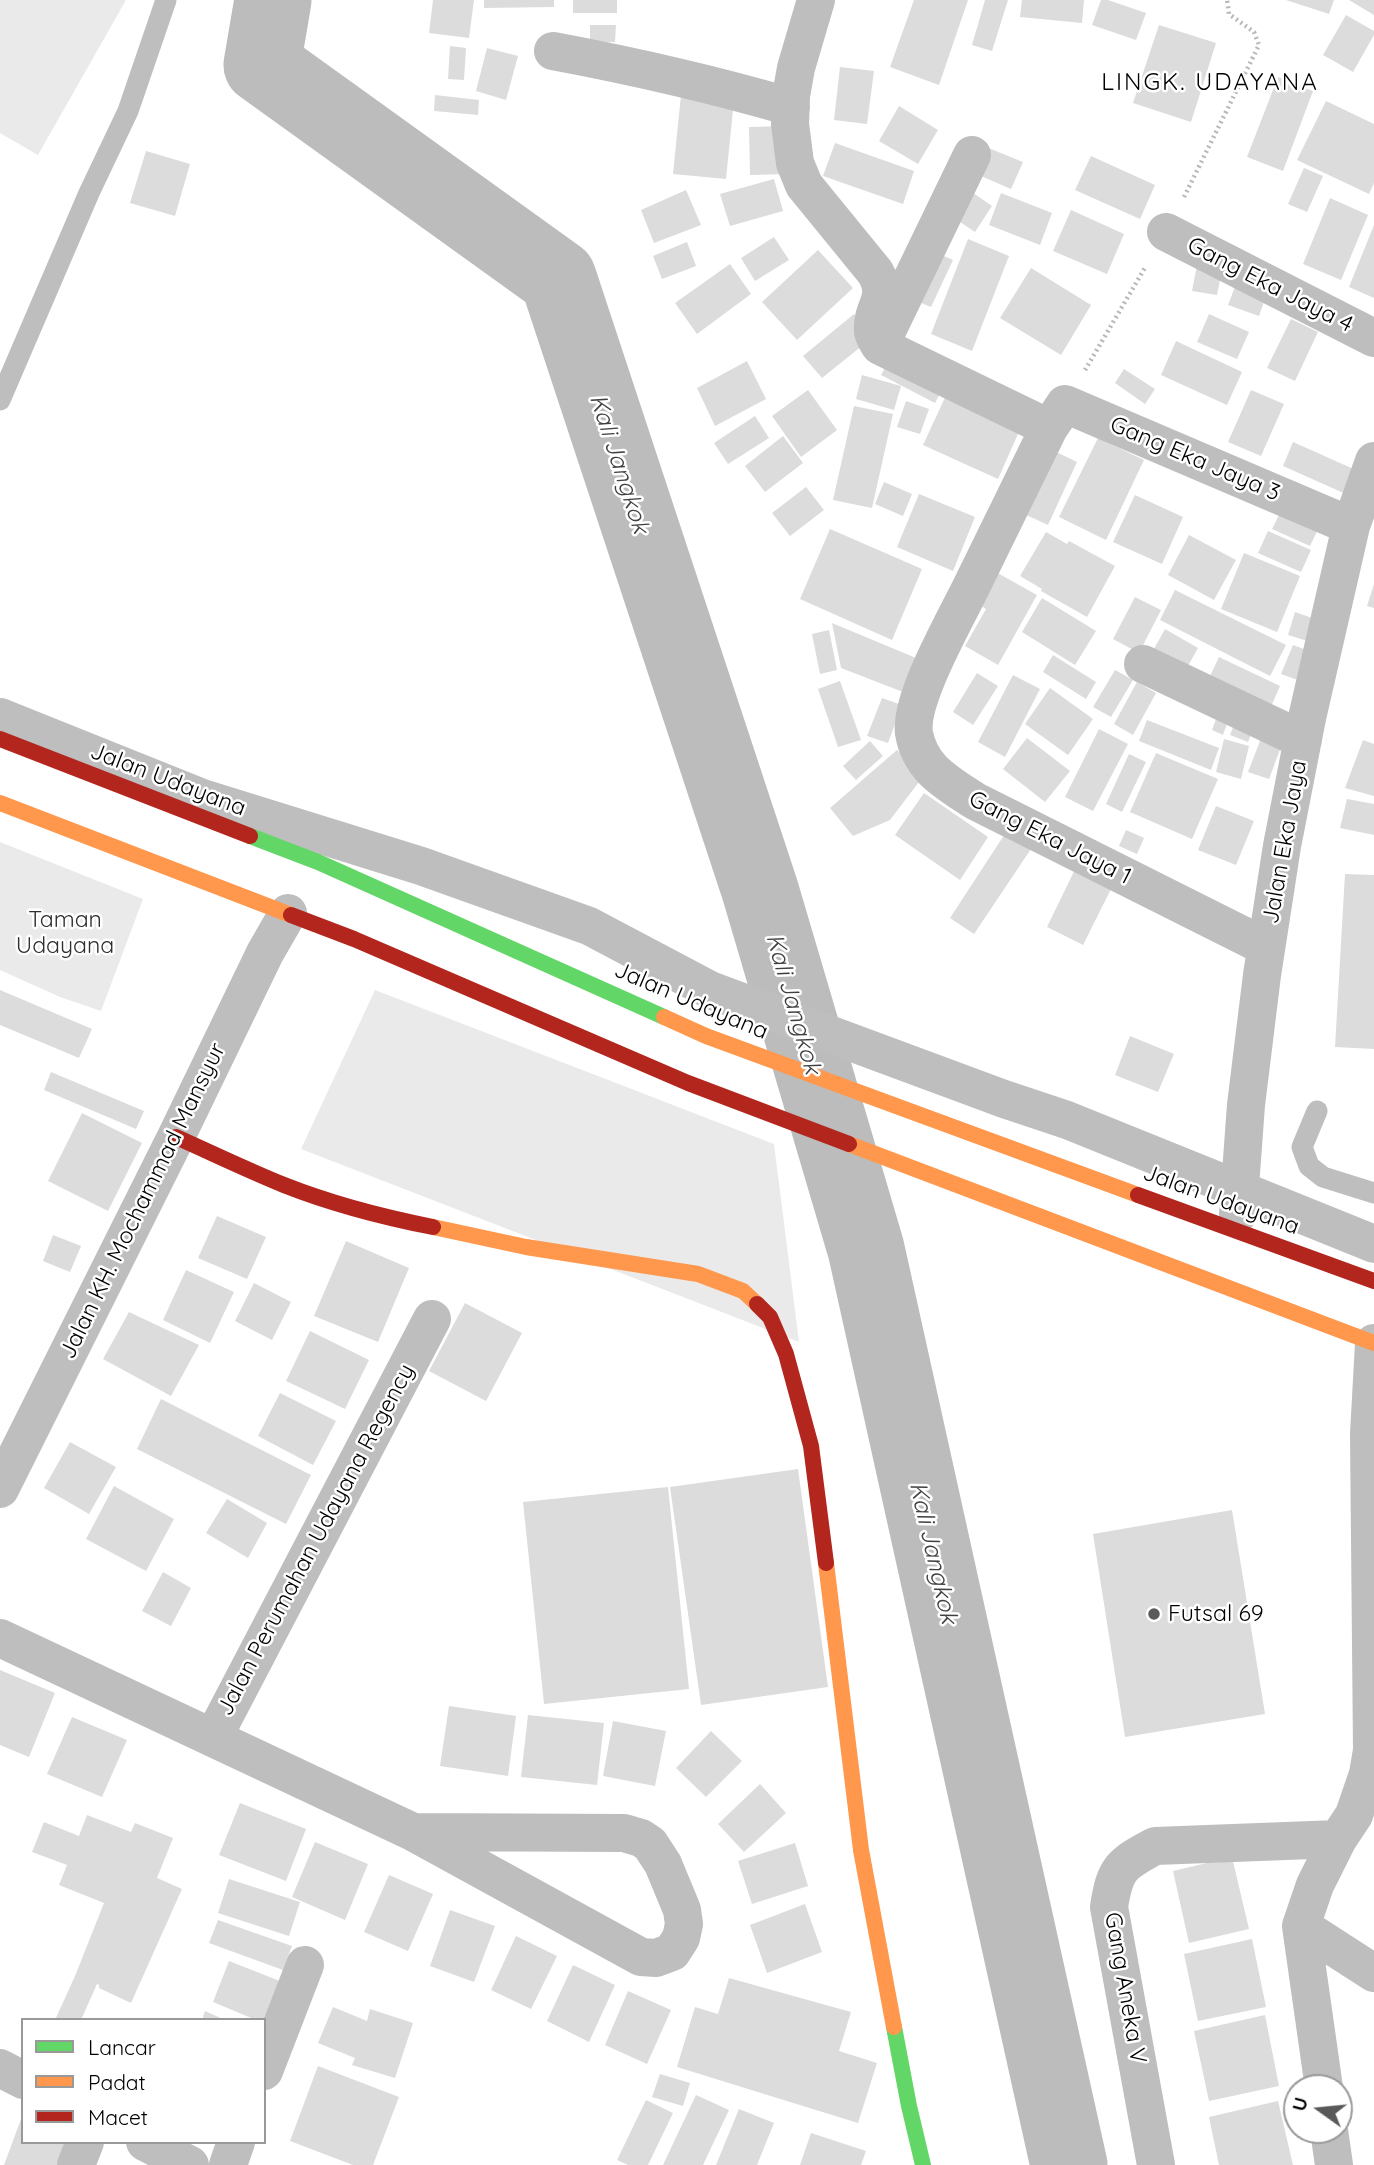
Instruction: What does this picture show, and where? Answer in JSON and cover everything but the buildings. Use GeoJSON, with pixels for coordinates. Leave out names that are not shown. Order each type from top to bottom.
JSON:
{"type":"FeatureCollection","features":[{"type":"Feature","properties":{"kind":"main road","name":"Jalan Udayana"},"geometry":{"type":"LineString","coordinates":[[0,739],[318,862],[706,1036],[1374,1280]]}},
{"type":"Feature","properties":{"kind":"main road"},"geometry":{"type":"LineString","coordinates":[[0,803],[355,939],[688,1083],[1374,1343]]}},
{"type":"Feature","properties":{"kind":"main road"},"geometry":{"type":"LineString","coordinates":[[176,1137],[284,1185],[394,1219],[526,1247],[698,1274],[743,1291],[770,1317],[786,1354],[811,1446],[861,1850],[909,2106],[923,2165]]}},
{"type":"Feature","properties":{"kind":"street"},"geometry":{"type":"LineString","coordinates":[[816,0],[796,68],[790,107],[795,163],[804,185],[882,284],[873,334],[880,346],[1049,428]]}},
{"type":"Feature","properties":{"kind":"street"},"geometry":{"type":"LineString","coordinates":[[553,51],[639,68],[790,107]]}},
{"type":"Feature","properties":{"kind":"street"},"geometry":{"type":"LineString","coordinates":[[880,346],[972,155]]}},
{"type":"Feature","properties":{"kind":"street","name":"Gang Eka Jaya 4"},"geometry":{"type":"LineString","coordinates":[[1166,232],[1374,338]]}},
{"type":"Feature","properties":{"kind":"street","name":"Gang Eka Jaya 3"},"geometry":{"type":"LineString","coordinates":[[929,672],[1049,428],[1065,404],[1351,526]]}},
{"type":"Feature","properties":{"kind":"street","name":"Jalan Eka Jaya"},"geometry":{"type":"LineString","coordinates":[[1236,1230],[1246,1105],[1282,846],[1351,526],[1374,461]]}},
{"type":"Feature","properties":{"kind":"street"},"geometry":{"type":"LineString","coordinates":[[1143,664],[1303,740]]}},
{"type":"Feature","properties":{"kind":"street","name":"Gang Eka Jaya 1"},"geometry":{"type":"LineString","coordinates":[[929,672],[918,700],[914,728],[919,752],[933,773],[975,801],[1266,947]]}},
{"type":"Feature","properties":{"kind":"street"},"geometry":{"type":"LineString","coordinates":[[0,717],[202,798],[421,866],[590,926],[710,990],[1004,1099],[1068,1120],[1374,1244]]}},
{"type":"Feature","properties":{"kind":"street","name":"Jalan KH. Mochammad Mansyur"},"geometry":{"type":"LineString","coordinates":[[0,1489],[265,953],[288,913]]}},
{"type":"Feature","properties":{"kind":"street","name":"Jalan Perumahan Udayana Regency"},"geometry":{"type":"LineString","coordinates":[[0,1638],[213,1738],[432,1319]]}},
{"type":"Feature","properties":{"kind":"street"},"geometry":{"type":"LineString","coordinates":[[1322,2074],[1301,1926],[1315,1885],[1338,1839],[1354,1815],[1368,1774],[1372,1750],[1369,1434],[1374,1343]]}},
{"type":"Feature","properties":{"kind":"street"},"geometry":{"type":"LineString","coordinates":[[213,1738],[413,1832],[641,1956],[656,1958],[672,1952],[681,1938],[684,1924],[682,1910],[663,1864],[650,1844],[641,1838],[624,1833],[413,1832]]}},
{"type":"Feature","properties":{"kind":"street","name":"Gang Aneka V"},"geometry":{"type":"LineString","coordinates":[[1156,2165],[1109,1907],[1113,1883],[1122,1867],[1155,1846],[1338,1839]]}},
{"type":"Feature","properties":{"kind":"street"},"geometry":{"type":"LineString","coordinates":[[1301,1926],[1374,1973]]}},
{"type":"Feature","properties":{"kind":"street"},"geometry":{"type":"LineString","coordinates":[[266,2066],[305,1965]]}},
{"type":"Feature","properties":{"kind":"street"},"geometry":{"type":"LineString","coordinates":[[0,2068],[21,2079]]}},
{"type":"Feature","properties":{"kind":"street"},"geometry":{"type":"LineString","coordinates":[[76,2165],[84,2144]]}},
{"type":"Feature","properties":{"kind":"street"},"geometry":{"type":"LineString","coordinates":[[149,2144],[190,2165]]}},
{"type":"Feature","properties":{"kind":"street"},"geometry":{"type":"LineString","coordinates":[[228,2165],[235,2144]]}},
{"type":"Feature","properties":{"kind":"street"},"geometry":{"type":"LineString","coordinates":[[1331,2144],[1334,2165]]}},
{"type":"Feature","properties":{"kind":"lane"},"geometry":{"type":"LineString","coordinates":[[0,400],[89,193],[128,111],[166,0]]}},
{"type":"Feature","properties":{"kind":"lane"},"geometry":{"type":"LineString","coordinates":[[1317,1111],[1302,1147],[1308,1166],[1322,1177],[1374,1193]]}},
{"type":"Feature","properties":{"kind":"green space"},"geometry":{"type":"Polygon","coordinates":[[[0,0],[126,0],[38,155],[0,133],[0,0]]]}},
{"type":"Feature","properties":{"kind":"green space","name":"Taman Udayana"},"geometry":{"type":"Polygon","coordinates":[[[0,842],[143,899],[101,1011],[60,997],[0,970],[0,842]]]}},
{"type":"Feature","properties":{"kind":"green space"},"geometry":{"type":"Polygon","coordinates":[[[375,990],[774,1144],[799,1342],[301,1149],[375,990]]]}},
{"type":"Feature","properties":{"kind":"waterway","name":"Kali Jangkok"},"geometry":{"type":"LineString","coordinates":[[273,0],[262,65],[558,278],[760,890],[866,1249],[1069,2165]]}},
{"type":"Feature","properties":{"kind":"traffic: fast"},"geometry":{"type":"LineString","coordinates":[[250,836],[318,862],[664,1017]]}},
{"type":"Feature","properties":{"kind":"traffic: fast"},"geometry":{"type":"LineString","coordinates":[[894,2027],[923,2165]]}},
{"type":"Feature","properties":{"kind":"traffic: slow"},"geometry":{"type":"LineString","coordinates":[[0,803],[291,915]]}},
{"type":"Feature","properties":{"kind":"traffic: slow"},"geometry":{"type":"LineString","coordinates":[[664,1017],[706,1036],[1138,1195]]}},
{"type":"Feature","properties":{"kind":"traffic: slow"},"geometry":{"type":"LineString","coordinates":[[849,1144],[1374,1343]]}},
{"type":"Feature","properties":{"kind":"traffic: slow"},"geometry":{"type":"LineString","coordinates":[[433,1227],[526,1247],[698,1274],[743,1291],[757,1304]]}},
{"type":"Feature","properties":{"kind":"traffic: slow"},"geometry":{"type":"LineString","coordinates":[[826,1563],[861,1850],[894,2027]]}},
{"type":"Feature","properties":{"kind":"traffic: jam"},"geometry":{"type":"LineString","coordinates":[[0,739],[250,836]]}},
{"type":"Feature","properties":{"kind":"traffic: jam"},"geometry":{"type":"LineString","coordinates":[[291,915],[354,939],[688,1083],[849,1144]]}},
{"type":"Feature","properties":{"kind":"traffic: jam"},"geometry":{"type":"LineString","coordinates":[[176,1137],[302,1192],[357,1209],[433,1227]]}},
{"type":"Feature","properties":{"kind":"traffic: jam"},"geometry":{"type":"LineString","coordinates":[[1138,1195],[1374,1281]]}},
{"type":"Feature","properties":{"kind":"traffic: jam"},"geometry":{"type":"LineString","coordinates":[[757,1304],[770,1317],[786,1354],[811,1446],[826,1563]]}},
{"type":"Feature","properties":{"kind":"place","name":"Futsal 69"},"geometry":{"type":"Point","coordinates":[1154,1614]}},
{"type":"Feature","properties":{"kind":"district","name":"LINGK. UDAYANA"},"geometry":{"type":"Point","coordinates":[1210,83]}}]}
